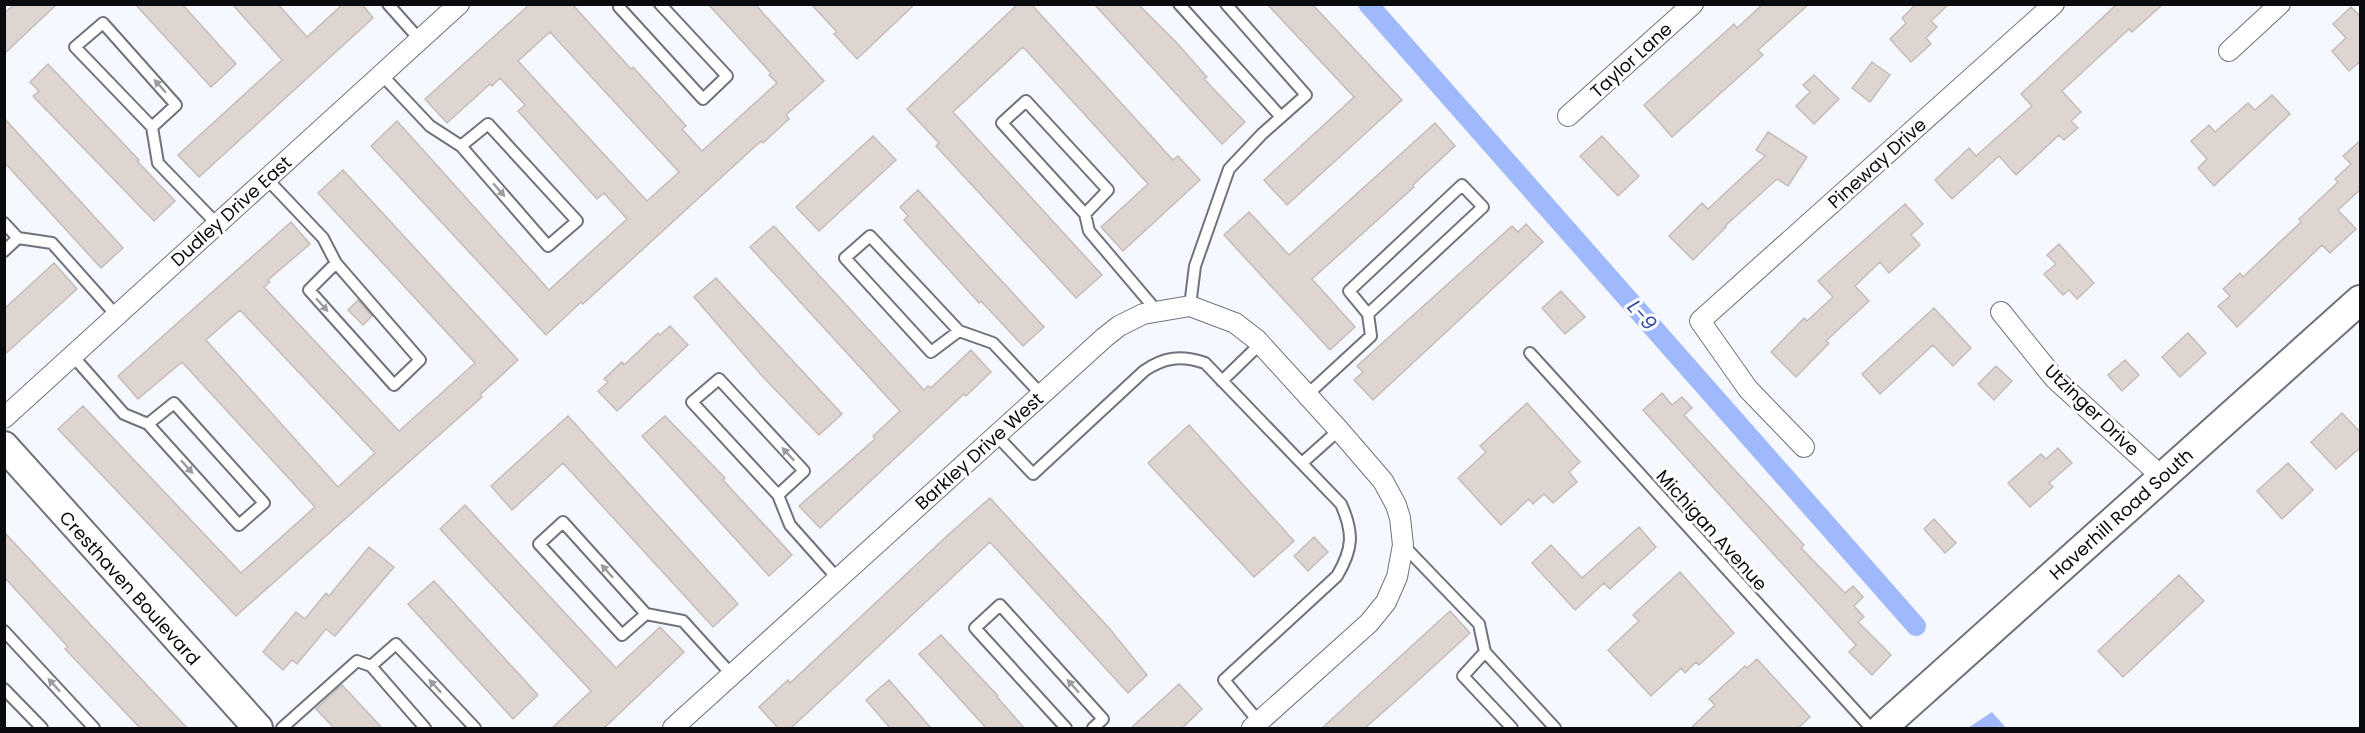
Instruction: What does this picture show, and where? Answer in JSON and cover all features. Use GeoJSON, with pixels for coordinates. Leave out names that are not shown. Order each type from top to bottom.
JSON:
{"type":"FeatureCollection","features":[{"type":"Feature","properties":{"kind":"street","name":"Dudley Drive East"},"geometry":{"type":"LineString","coordinates":[[4,418],[459,4]]}},
{"type":"Feature","properties":{"kind":"street","name":"Taylor Lane"},"geometry":{"type":"LineString","coordinates":[[1568,116],[1693,4]]}},
{"type":"Feature","properties":{"kind":"street","name":"Pineway Drive"},"geometry":{"type":"LineString","coordinates":[[1804,447],[1748,388],[1700,321],[2055,4]]}},
{"type":"Feature","properties":{"kind":"street"},"geometry":{"type":"LineString","coordinates":[[2229,51],[2280,4]]}},
{"type":"Feature","properties":{"kind":"street","name":"Haverhill Road South"},"geometry":{"type":"LineString","coordinates":[[1882,729],[2361,300]]}},
{"type":"Feature","properties":{"kind":"street","name":"Barkley Drive West"},"geometry":{"type":"LineString","coordinates":[[673,729],[1041,394],[1119,326],[1137,316],[1156,310],[1190,306],[1235,323],[1260,344],[1308,394],[1374,470],[1390,493],[1400,518],[1403,545],[1397,577],[1389,596],[1380,609],[1368,623],[1256,725]]}},
{"type":"Feature","properties":{"kind":"street","name":"Utzinger Drive"},"geometry":{"type":"LineString","coordinates":[[2001,312],[2055,379],[2162,477]]}},
{"type":"Feature","properties":{"kind":"street","name":"Cresthaven Boulevard"},"geometry":{"type":"LineString","coordinates":[[4,446],[258,729]]}},
{"type":"Feature","properties":{"kind":"lane"},"geometry":{"type":"LineString","coordinates":[[388,4],[420,40]]}},
{"type":"Feature","properties":{"kind":"lane"},"geometry":{"type":"LineString","coordinates":[[620,4],[619,7],[703,99],[727,76],[660,4]]}},
{"type":"Feature","properties":{"kind":"lane"},"geometry":{"type":"LineString","coordinates":[[1179,4],[1281,117]]}},
{"type":"Feature","properties":{"kind":"lane"},"geometry":{"type":"LineString","coordinates":[[1190,306],[1195,266],[1229,169],[1306,95],[1226,4]]}},
{"type":"Feature","properties":{"kind":"lane"},"geometry":{"type":"LineString","coordinates":[[152,127],[176,105],[103,23],[75,47],[152,127],[158,163],[217,224]]}},
{"type":"Feature","properties":{"kind":"lane"},"geometry":{"type":"LineString","coordinates":[[381,74],[430,126],[461,146],[548,246],[577,221],[488,124],[461,146]]}},
{"type":"Feature","properties":{"kind":"lane"},"geometry":{"type":"LineString","coordinates":[[1085,214],[1108,190],[1026,101],[1002,123],[1085,214],[1089,231],[1156,310]]}},
{"type":"Feature","properties":{"kind":"lane"},"geometry":{"type":"LineString","coordinates":[[267,179],[323,238],[336,263],[420,360],[394,385],[309,290],[336,263]]}},
{"type":"Feature","properties":{"kind":"lane"},"geometry":{"type":"LineString","coordinates":[[1308,394],[1371,336],[1368,314],[1349,291],[1462,184],[1483,207],[1368,314]]}},
{"type":"Feature","properties":{"kind":"lane"},"geometry":{"type":"LineString","coordinates":[[4,223],[18,238],[52,243],[116,315]]}},
{"type":"Feature","properties":{"kind":"lane"},"geometry":{"type":"LineString","coordinates":[[959,331],[931,352],[845,258],[870,236],[959,331],[993,343],[1041,394]]}},
{"type":"Feature","properties":{"kind":"lane"},"geometry":{"type":"LineString","coordinates":[[4,251],[18,238]]}},
{"type":"Feature","properties":{"kind":"lane"},"geometry":{"type":"LineString","coordinates":[[1222,381],[1260,344]]}},
{"type":"Feature","properties":{"kind":"lane","name":"Michigan Avenue"},"geometry":{"type":"LineString","coordinates":[[1530,353],[1871,729]]}},
{"type":"Feature","properties":{"kind":"lane"},"geometry":{"type":"LineString","coordinates":[[72,355],[124,414],[148,424],[238,525],[264,502],[174,404],[148,424]]}},
{"type":"Feature","properties":{"kind":"lane"},"geometry":{"type":"LineString","coordinates":[[996,435],[1033,474],[1144,371],[1157,362],[1173,357],[1189,358],[1205,363],[1341,504],[1349,521],[1351,541],[1347,560],[1337,576],[1224,680],[1256,725]]}},
{"type":"Feature","properties":{"kind":"lane"},"geometry":{"type":"LineString","coordinates":[[778,495],[804,471],[719,379],[692,402],[778,495],[789,525],[838,579]]}},
{"type":"Feature","properties":{"kind":"lane"},"geometry":{"type":"LineString","coordinates":[[1302,463],[1339,430]]}},
{"type":"Feature","properties":{"kind":"lane"},"geometry":{"type":"LineString","coordinates":[[646,614],[622,635],[539,544],[563,522],[646,614],[683,621],[732,675]]}},
{"type":"Feature","properties":{"kind":"lane"},"geometry":{"type":"LineString","coordinates":[[1403,545],[1479,624],[1485,652],[1556,729]]}},
{"type":"Feature","properties":{"kind":"lane"},"geometry":{"type":"LineString","coordinates":[[1066,729],[975,628],[1000,605],[1103,719],[1093,729]]}},
{"type":"Feature","properties":{"kind":"lane"},"geometry":{"type":"LineString","coordinates":[[4,631],[94,729]]}},
{"type":"Feature","properties":{"kind":"lane"},"geometry":{"type":"LineString","coordinates":[[371,666],[396,644],[475,729]]}},
{"type":"Feature","properties":{"kind":"lane"},"geometry":{"type":"LineString","coordinates":[[1485,652],[1462,676],[1512,729]]}},
{"type":"Feature","properties":{"kind":"lane"},"geometry":{"type":"LineString","coordinates":[[282,729],[357,661],[371,666],[425,729]]}},
{"type":"Feature","properties":{"kind":"lane"},"geometry":{"type":"LineString","coordinates":[[4,689],[42,729]]}},
{"type":"Feature","properties":{"kind":"water"},"geometry":{"type":"Polygon","coordinates":[[[1992,712],[2006,728],[1968,728],[1992,712]]]}},
{"type":"Feature","properties":{"kind":"building"},"geometry":{"type":"Polygon","coordinates":[[[15,4],[57,4],[4,54],[4,13],[15,4]]]}},
{"type":"Feature","properties":{"kind":"building"},"geometry":{"type":"Polygon","coordinates":[[[135,4],[182,4],[236,64],[211,87],[135,4]]]}},
{"type":"Feature","properties":{"kind":"building"},"geometry":{"type":"Polygon","coordinates":[[[232,4],[278,4],[307,37],[343,4],[362,4],[373,18],[199,177],[178,155],[282,60],[232,4]]]}},
{"type":"Feature","properties":{"kind":"building"},"geometry":{"type":"Polygon","coordinates":[[[530,4],[572,4],[686,126],[682,129],[702,151],[777,83],[769,75],[771,73],[708,4],[755,4],[824,81],[786,115],[789,119],[763,143],[761,141],[546,335],[371,146],[397,121],[549,290],[627,219],[604,193],[597,199],[518,111],[525,105],[500,78],[492,86],[490,84],[447,123],[425,99],[530,4]],[[550,32],[518,61],[647,201],[679,172],[550,32]]]}},
{"type":"Feature","properties":{"kind":"building"},"geometry":{"type":"Polygon","coordinates":[[[811,4],[915,4],[857,59],[834,34],[837,32],[811,4]]]}},
{"type":"Feature","properties":{"kind":"building"},"geometry":{"type":"Polygon","coordinates":[[[1018,4],[1031,4],[1173,160],[1178,156],[1200,180],[1123,251],[1101,227],[1148,184],[1023,47],[953,112],[1102,275],[1076,298],[936,146],[939,143],[907,109],[1018,4]]]}},
{"type":"Feature","properties":{"kind":"building"},"geometry":{"type":"Polygon","coordinates":[[[1094,4],[1138,4],[1176,42],[1207,77],[1204,79],[1245,122],[1222,144],[1094,4]]]}},
{"type":"Feature","properties":{"kind":"building"},"geometry":{"type":"Polygon","coordinates":[[[1267,4],[1312,4],[1402,100],[1287,205],[1264,180],[1354,97],[1267,4]]]}},
{"type":"Feature","properties":{"kind":"building"},"geometry":{"type":"Polygon","coordinates":[[[1763,4],[1809,4],[1758,50],[1763,55],[1672,137],[1644,105],[1734,24],[1737,28],[1763,4]]]}},
{"type":"Feature","properties":{"kind":"building"},"geometry":{"type":"Polygon","coordinates":[[[1916,4],[1949,4],[1931,21],[1937,27],[1926,38],[1931,44],[1911,62],[1890,39],[1906,23],[1902,18],[1916,4]]]}},
{"type":"Feature","properties":{"kind":"building"},"geometry":{"type":"Polygon","coordinates":[[[2117,4],[2163,4],[2132,32],[2129,29],[2062,91],[2081,112],[2071,121],[2078,128],[2064,140],[2059,135],[2016,175],[1999,156],[1952,199],[1935,180],[1969,148],[1976,156],[2032,106],[2021,94],[2117,4]]]}},
{"type":"Feature","properties":{"kind":"building"},"geometry":{"type":"Polygon","coordinates":[[[2351,7],[2361,17],[2361,61],[2349,71],[2332,51],[2346,38],[2333,24],[2351,7]]]}},
{"type":"Feature","properties":{"kind":"building"},"geometry":{"type":"Polygon","coordinates":[[[1872,62],[1890,75],[1870,102],[1852,88],[1872,62]]]}},
{"type":"Feature","properties":{"kind":"building"},"geometry":{"type":"Polygon","coordinates":[[[48,64],[175,201],[154,221],[33,96],[39,91],[30,82],[48,64]]]}},
{"type":"Feature","properties":{"kind":"building"},"geometry":{"type":"Polygon","coordinates":[[[1814,75],[1839,99],[1814,124],[1796,106],[1810,92],[1803,85],[1814,75]]]}},
{"type":"Feature","properties":{"kind":"building"},"geometry":{"type":"Polygon","coordinates":[[[2272,95],[2290,114],[2214,186],[2198,168],[2207,159],[2191,141],[2209,125],[2215,132],[2248,103],[2255,110],[2272,95]]]}},
{"type":"Feature","properties":{"kind":"building"},"geometry":{"type":"Polygon","coordinates":[[[4,118],[123,248],[101,268],[4,162],[4,118]]]}},
{"type":"Feature","properties":{"kind":"building"},"geometry":{"type":"Polygon","coordinates":[[[1435,123],[1455,146],[1413,185],[1414,187],[1312,279],[1355,327],[1330,350],[1224,235],[1249,212],[1289,255],[1435,123]]]}},
{"type":"Feature","properties":{"kind":"building"},"geometry":{"type":"Polygon","coordinates":[[[1768,132],[1807,157],[1788,186],[1777,179],[1725,226],[1693,260],[1669,236],[1702,203],[1708,209],[1765,156],[1756,150],[1768,132]]]}},
{"type":"Feature","properties":{"kind":"building"},"geometry":{"type":"Polygon","coordinates":[[[873,136],[896,160],[819,231],[796,207],[873,136]]]}},
{"type":"Feature","properties":{"kind":"building"},"geometry":{"type":"Polygon","coordinates":[[[1602,136],[1639,176],[1618,196],[1580,156],[1602,136]]]}},
{"type":"Feature","properties":{"kind":"building"},"geometry":{"type":"Polygon","coordinates":[[[2361,140],[2361,189],[2338,210],[2356,229],[2330,253],[2322,245],[2237,327],[2218,306],[2230,296],[2223,289],[2240,273],[2243,277],[2301,222],[2299,219],[2338,182],[2335,179],[2351,164],[2343,156],[2361,140]]]}},
{"type":"Feature","properties":{"kind":"building"},"geometry":{"type":"Polygon","coordinates":[[[343,170],[518,360],[480,395],[482,397],[236,616],[58,429],[83,406],[241,573],[315,507],[182,362],[138,399],[118,376],[291,222],[310,244],[268,280],[270,282],[264,287],[399,431],[475,363],[318,193],[343,170]],[[240,310],[206,340],[338,487],[375,453],[240,310]]]}},
{"type":"Feature","properties":{"kind":"building"},"geometry":{"type":"Polygon","coordinates":[[[918,190],[1044,327],[1023,346],[981,301],[979,303],[904,220],[908,216],[900,207],[918,190]]]}},
{"type":"Feature","properties":{"kind":"building"},"geometry":{"type":"Polygon","coordinates":[[[1905,204],[1923,224],[1911,235],[1920,245],[1889,273],[1880,262],[1855,286],[1869,301],[1826,341],[1829,343],[1796,377],[1771,352],[1804,318],[1807,321],[1833,297],[1818,281],[1905,204]]]}},
{"type":"Feature","properties":{"kind":"building"},"geometry":{"type":"Polygon","coordinates":[[[1526,224],[1543,242],[1373,400],[1354,380],[1363,372],[1357,366],[1512,226],[1518,232],[1526,224]]]}},
{"type":"Feature","properties":{"kind":"building"},"geometry":{"type":"Polygon","coordinates":[[[774,226],[924,390],[928,386],[931,388],[971,350],[991,372],[966,396],[964,394],[820,528],[799,506],[875,439],[873,436],[900,411],[750,247],[774,226]]]}},
{"type":"Feature","properties":{"kind":"building"},"geometry":{"type":"Polygon","coordinates":[[[2059,244],[2094,283],[2077,299],[2069,290],[2063,295],[2044,274],[2056,264],[2047,255],[2059,244]]]}},
{"type":"Feature","properties":{"kind":"building"},"geometry":{"type":"Polygon","coordinates":[[[54,263],[77,289],[4,355],[4,309],[54,263]]]}},
{"type":"Feature","properties":{"kind":"building"},"geometry":{"type":"Polygon","coordinates":[[[716,278],[842,414],[819,435],[763,377],[694,297],[716,278]]]}},
{"type":"Feature","properties":{"kind":"building"},"geometry":{"type":"Polygon","coordinates":[[[1561,291],[1585,317],[1565,334],[1542,308],[1561,291]]]}},
{"type":"Feature","properties":{"kind":"building"},"geometry":{"type":"Polygon","coordinates":[[[358,300],[372,316],[363,325],[348,310],[358,300]]]}},
{"type":"Feature","properties":{"kind":"building"},"geometry":{"type":"Polygon","coordinates":[[[1934,308],[1971,348],[1953,366],[1933,345],[1880,394],[1862,374],[1934,308]]]}},
{"type":"Feature","properties":{"kind":"building"},"geometry":{"type":"Polygon","coordinates":[[[670,326],[688,345],[617,411],[598,391],[608,382],[604,379],[622,362],[624,365],[658,333],[660,335],[670,326]]]}},
{"type":"Feature","properties":{"kind":"building"},"geometry":{"type":"Polygon","coordinates":[[[2188,333],[2206,353],[2180,377],[2162,357],[2188,333]]]}},
{"type":"Feature","properties":{"kind":"building"},"geometry":{"type":"Polygon","coordinates":[[[2125,360],[2139,375],[2122,391],[2108,375],[2125,360]]]}},
{"type":"Feature","properties":{"kind":"building"},"geometry":{"type":"Polygon","coordinates":[[[1996,366],[2012,381],[1994,400],[1978,384],[1996,366]]]}},
{"type":"Feature","properties":{"kind":"building"},"geometry":{"type":"Polygon","coordinates":[[[1662,393],[1672,405],[1682,397],[1692,408],[1684,415],[1804,545],[1801,548],[1845,593],[1853,586],[1863,597],[1854,606],[1864,617],[1858,622],[1891,655],[1872,675],[1849,652],[1856,645],[1643,410],[1662,393]]]}},
{"type":"Feature","properties":{"kind":"building"},"geometry":{"type":"Polygon","coordinates":[[[1527,403],[1580,462],[1569,472],[1577,482],[1553,503],[1544,494],[1533,504],[1529,499],[1501,525],[1458,478],[1486,452],[1480,446],[1527,403]]]}},
{"type":"Feature","properties":{"kind":"building"},"geometry":{"type":"Polygon","coordinates":[[[2342,413],[2361,433],[2361,447],[2336,469],[2311,442],[2342,413]]]}},
{"type":"Feature","properties":{"kind":"building"},"geometry":{"type":"Polygon","coordinates":[[[568,416],[738,604],[713,627],[563,463],[512,510],[491,486],[568,416]]]}},
{"type":"Feature","properties":{"kind":"building"},"geometry":{"type":"Polygon","coordinates":[[[665,416],[725,478],[723,480],[792,555],[769,576],[642,436],[665,416]]]}},
{"type":"Feature","properties":{"kind":"building"},"geometry":{"type":"Polygon","coordinates":[[[1189,425],[1294,541],[1254,577],[1148,463],[1189,425]]]}},
{"type":"Feature","properties":{"kind":"building"},"geometry":{"type":"Polygon","coordinates":[[[2058,448],[2072,463],[2049,483],[2053,487],[2030,507],[2008,483],[2041,454],[2046,459],[2058,448]]]}},
{"type":"Feature","properties":{"kind":"building"},"geometry":{"type":"Polygon","coordinates":[[[2288,463],[2313,490],[2282,519],[2257,491],[2288,463]]]}},
{"type":"Feature","properties":{"kind":"building"},"geometry":{"type":"Polygon","coordinates":[[[990,498],[1109,628],[1147,675],[1128,693],[990,542],[790,729],[779,729],[759,707],[788,680],[790,683],[990,498]]]}},
{"type":"Feature","properties":{"kind":"building"},"geometry":{"type":"Polygon","coordinates":[[[465,505],[616,668],[660,627],[684,652],[603,729],[551,729],[591,691],[440,529],[465,505]]]}},
{"type":"Feature","properties":{"kind":"building"},"geometry":{"type":"Polygon","coordinates":[[[1934,519],[1956,543],[1945,553],[1924,529],[1934,519]]]}},
{"type":"Feature","properties":{"kind":"building"},"geometry":{"type":"Polygon","coordinates":[[[1639,527],[1656,547],[1610,589],[1604,583],[1575,610],[1532,563],[1551,545],[1582,578],[1639,527]]]}},
{"type":"Feature","properties":{"kind":"building"},"geometry":{"type":"Polygon","coordinates":[[[4,532],[188,729],[141,729],[65,649],[68,647],[4,577],[4,532]]]}},
{"type":"Feature","properties":{"kind":"building"},"geometry":{"type":"Polygon","coordinates":[[[1314,537],[1328,552],[1308,571],[1294,556],[1314,537]]]}},
{"type":"Feature","properties":{"kind":"building"},"geometry":{"type":"Polygon","coordinates":[[[369,547],[394,567],[335,636],[326,629],[297,664],[292,660],[283,670],[263,652],[296,612],[305,619],[326,593],[329,596],[369,547]]]}},
{"type":"Feature","properties":{"kind":"building"},"geometry":{"type":"Polygon","coordinates":[[[1680,572],[1734,633],[1699,665],[1696,662],[1685,673],[1681,668],[1651,696],[1608,650],[1639,621],[1633,615],[1680,572]]]}},
{"type":"Feature","properties":{"kind":"building"},"geometry":{"type":"Polygon","coordinates":[[[2179,575],[2204,601],[2123,677],[2098,651],[2179,575]]]}},
{"type":"Feature","properties":{"kind":"building"},"geometry":{"type":"Polygon","coordinates":[[[434,581],[538,695],[513,719],[408,604],[434,581]]]}},
{"type":"Feature","properties":{"kind":"building"},"geometry":{"type":"Polygon","coordinates":[[[1450,611],[1470,633],[1410,688],[1364,729],[1321,729],[1450,611]]]}},
{"type":"Feature","properties":{"kind":"building"},"geometry":{"type":"Polygon","coordinates":[[[941,635],[998,696],[1025,729],[987,729],[919,654],[941,635]]]}},
{"type":"Feature","properties":{"kind":"building"},"geometry":{"type":"Polygon","coordinates":[[[1757,659],[1810,717],[1797,729],[1690,729],[1715,705],[1709,699],[1745,666],[1747,668],[1757,659]]]}},
{"type":"Feature","properties":{"kind":"building"},"geometry":{"type":"Polygon","coordinates":[[[889,680],[932,729],[891,729],[866,700],[889,680]]]}},
{"type":"Feature","properties":{"kind":"building"},"geometry":{"type":"Polygon","coordinates":[[[1179,684],[1202,709],[1181,729],[1130,729],[1179,684]]]}},
{"type":"Feature","properties":{"kind":"building"},"geometry":{"type":"Polygon","coordinates":[[[342,685],[383,729],[335,729],[316,709],[342,685]]]}},
{"type":"Feature","properties":{"kind":"waterway","name":"L-9"},"geometry":{"type":"LineString","coordinates":[[1368,4],[1916,626]]}}]}
